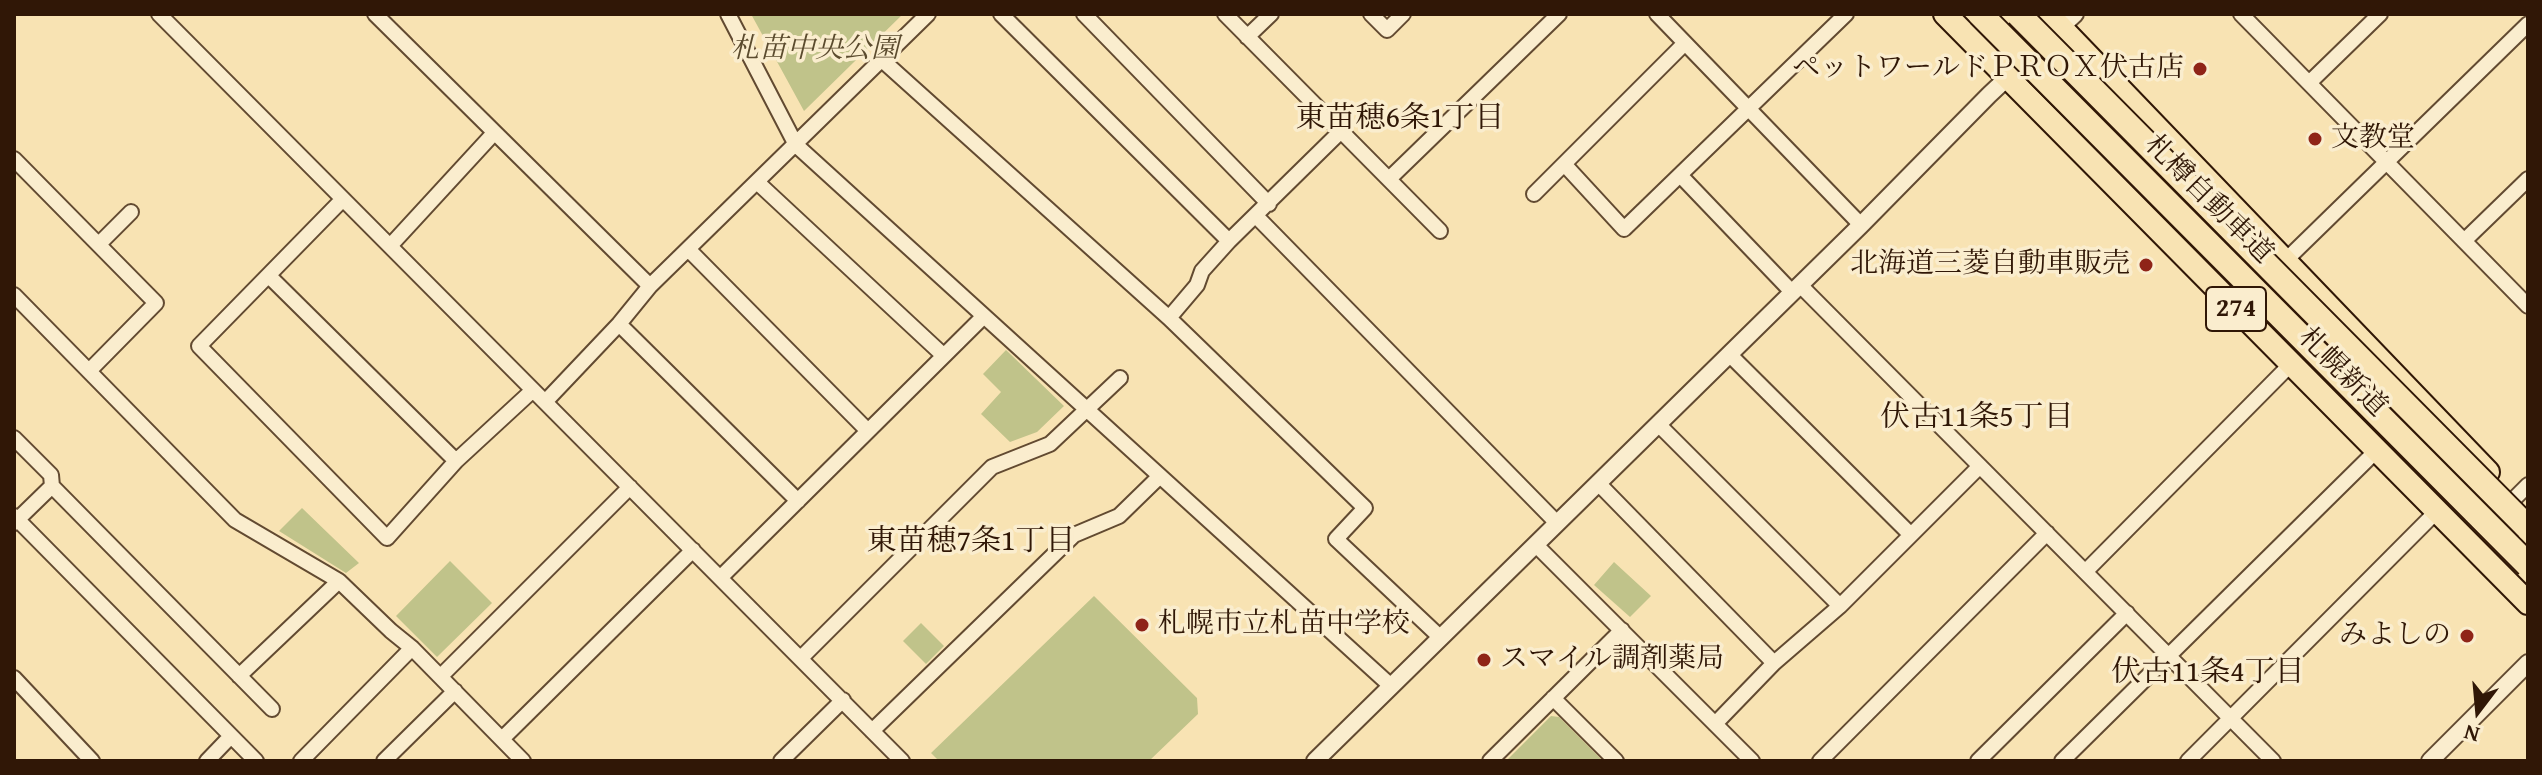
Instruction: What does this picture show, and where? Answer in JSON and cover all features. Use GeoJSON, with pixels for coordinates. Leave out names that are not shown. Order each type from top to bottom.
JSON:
{"type":"FeatureCollection","features":[{"type":"Feature","properties":{"kind":"highway","name":"札幌新道"},"geometry":{"type":"LineString","coordinates":[[1945,14],[2528,603]]}},
{"type":"Feature","properties":{"kind":"highway","name":"札樽自動車道"},"geometry":{"type":"LineString","coordinates":[[1980,14],[2528,565]]}},
{"type":"Feature","properties":{"kind":"highway","name":"札樽自動車道"},"geometry":{"type":"LineString","coordinates":[[2018,14],[2528,528]]}},
{"type":"Feature","properties":{"kind":"highway","name":"札幌新道"},"geometry":{"type":"LineString","coordinates":[[2062,18],[2286,260],[2523,499]]}},
{"type":"Feature","properties":{"kind":"street"},"geometry":{"type":"LineString","coordinates":[[159,14],[902,761]]}},
{"type":"Feature","properties":{"kind":"street"},"geometry":{"type":"LineString","coordinates":[[375,14],[650,286]]}},
{"type":"Feature","properties":{"kind":"street"},"geometry":{"type":"LineString","coordinates":[[728,14],[796,145],[1391,686]]}},
{"type":"Feature","properties":{"kind":"street"},"geometry":{"type":"LineString","coordinates":[[545,402],[619,324],[650,286],[928,14]]}},
{"type":"Feature","properties":{"kind":"street"},"geometry":{"type":"LineString","coordinates":[[1001,14],[1229,241]]}},
{"type":"Feature","properties":{"kind":"street"},"geometry":{"type":"LineString","coordinates":[[1084,14],[1269,204]]}},
{"type":"Feature","properties":{"kind":"street"},"geometry":{"type":"LineString","coordinates":[[1225,14],[1440,231]]}},
{"type":"Feature","properties":{"kind":"street"},"geometry":{"type":"LineString","coordinates":[[1247,37],[1271,14]]}},
{"type":"Feature","properties":{"kind":"street"},"geometry":{"type":"LineString","coordinates":[[1371,14],[1387,30],[1403,14]]}},
{"type":"Feature","properties":{"kind":"street"},"geometry":{"type":"LineString","coordinates":[[1389,179],[1559,14]]}},
{"type":"Feature","properties":{"kind":"street"},"geometry":{"type":"LineString","coordinates":[[1657,14],[1861,225]]}},
{"type":"Feature","properties":{"kind":"street"},"geometry":{"type":"LineString","coordinates":[[1565,165],[1624,229],[1846,14]]}},
{"type":"Feature","properties":{"kind":"street"},"geometry":{"type":"LineString","coordinates":[[2241,14],[2528,306]]}},
{"type":"Feature","properties":{"kind":"street"},"geometry":{"type":"LineString","coordinates":[[2309,83],[2380,14]]}},
{"type":"Feature","properties":{"kind":"street"},"geometry":{"type":"LineString","coordinates":[[1315,761],[1861,225],[2062,18]]}},
{"type":"Feature","properties":{"kind":"street"},"geometry":{"type":"LineString","coordinates":[[2286,260],[2528,24]]}},
{"type":"Feature","properties":{"kind":"street"},"geometry":{"type":"LineString","coordinates":[[1534,194],[1685,43]]}},
{"type":"Feature","properties":{"kind":"street"},"geometry":{"type":"LineString","coordinates":[[881,59],[1169,318],[1365,508],[1336,539],[1441,638]]}},
{"type":"Feature","properties":{"kind":"street"},"geometry":{"type":"LineString","coordinates":[[1169,318],[1197,285],[1202,271],[1229,241],[1257,217],[1340,132]]}},
{"type":"Feature","properties":{"kind":"street"},"geometry":{"type":"LineString","coordinates":[[390,246],[494,133]]}},
{"type":"Feature","properties":{"kind":"street"},"geometry":{"type":"LineString","coordinates":[[14,159],[156,303],[90,370]]}},
{"type":"Feature","properties":{"kind":"street"},"geometry":{"type":"LineString","coordinates":[[1680,175],[1980,466],[2273,761]]}},
{"type":"Feature","properties":{"kind":"street"},"geometry":{"type":"LineString","coordinates":[[2464,241],[2528,179]]}},
{"type":"Feature","properties":{"kind":"street"},"geometry":{"type":"LineString","coordinates":[[757,182],[943,355]]}},
{"type":"Feature","properties":{"kind":"street"},"geometry":{"type":"LineString","coordinates":[[343,199],[199,346],[387,538],[456,461],[533,390]]}},
{"type":"Feature","properties":{"kind":"street"},"geometry":{"type":"LineString","coordinates":[[99,244],[131,212]]}},
{"type":"Feature","properties":{"kind":"street"},"geometry":{"type":"LineString","coordinates":[[1257,217],[1557,523]]}},
{"type":"Feature","properties":{"kind":"street"},"geometry":{"type":"LineString","coordinates":[[688,249],[867,430]]}},
{"type":"Feature","properties":{"kind":"street"},"geometry":{"type":"LineString","coordinates":[[269,276],[456,461]]}},
{"type":"Feature","properties":{"kind":"street"},"geometry":{"type":"LineString","coordinates":[[14,295],[235,520],[339,581],[441,676],[523,761]]}},
{"type":"Feature","properties":{"kind":"street"},"geometry":{"type":"LineString","coordinates":[[721,577],[984,316]]}},
{"type":"Feature","properties":{"kind":"street"},"geometry":{"type":"LineString","coordinates":[[619,324],[798,501]]}},
{"type":"Feature","properties":{"kind":"street"},"geometry":{"type":"LineString","coordinates":[[1729,354],[1911,535]]}},
{"type":"Feature","properties":{"kind":"street"},"geometry":{"type":"LineString","coordinates":[[2086,571],[2291,364]]}},
{"type":"Feature","properties":{"kind":"street"},"geometry":{"type":"LineString","coordinates":[[801,658],[992,467],[1050,444],[1120,378]]}},
{"type":"Feature","properties":{"kind":"street"},"geometry":{"type":"LineString","coordinates":[[1658,424],[1840,606]]}},
{"type":"Feature","properties":{"kind":"street"},"geometry":{"type":"LineString","coordinates":[[14,438],[51,475],[52,486],[272,709]]}},
{"type":"Feature","properties":{"kind":"street"},"geometry":{"type":"LineString","coordinates":[[2062,761],[2377,450]]}},
{"type":"Feature","properties":{"kind":"street"},"geometry":{"type":"LineString","coordinates":[[1715,724],[1774,663],[1840,606],[1980,466]]}},
{"type":"Feature","properties":{"kind":"street"},"geometry":{"type":"LineString","coordinates":[[872,731],[1074,535],[1119,516],[1160,476]]}},
{"type":"Feature","properties":{"kind":"street"},"geometry":{"type":"LineString","coordinates":[[1598,483],[1774,663]]}},
{"type":"Feature","properties":{"kind":"street"},"geometry":{"type":"LineString","coordinates":[[52,486],[15,520],[256,761]]}},
{"type":"Feature","properties":{"kind":"street"},"geometry":{"type":"LineString","coordinates":[[441,676],[630,487]]}},
{"type":"Feature","properties":{"kind":"street"},"geometry":{"type":"LineString","coordinates":[[2188,761],[2437,511]]}},
{"type":"Feature","properties":{"kind":"street"},"geometry":{"type":"LineString","coordinates":[[1820,761],[2047,533]]}},
{"type":"Feature","properties":{"kind":"street"},"geometry":{"type":"LineString","coordinates":[[1536,545],[1752,761]]}},
{"type":"Feature","properties":{"kind":"street"},"geometry":{"type":"LineString","coordinates":[[502,739],[693,550]]}},
{"type":"Feature","properties":{"kind":"street"},"geometry":{"type":"LineString","coordinates":[[239,676],[339,581]]}},
{"type":"Feature","properties":{"kind":"street"},"geometry":{"type":"LineString","coordinates":[[1978,761],[2127,613]]}},
{"type":"Feature","properties":{"kind":"street"},"geometry":{"type":"LineString","coordinates":[[1490,761],[1622,630]]}},
{"type":"Feature","properties":{"kind":"street"},"geometry":{"type":"LineString","coordinates":[[301,761],[412,648]]}},
{"type":"Feature","properties":{"kind":"street"},"geometry":{"type":"LineString","coordinates":[[2430,761],[2528,663]]}},
{"type":"Feature","properties":{"kind":"street"},"geometry":{"type":"LineString","coordinates":[[14,678],[87,759]]}},
{"type":"Feature","properties":{"kind":"street"},"geometry":{"type":"LineString","coordinates":[[384,761],[455,691]]}},
{"type":"Feature","properties":{"kind":"street"},"geometry":{"type":"LineString","coordinates":[[1553,698],[1616,761]]}},
{"type":"Feature","properties":{"kind":"street"},"geometry":{"type":"LineString","coordinates":[[781,761],[843,700]]}},
{"type":"Feature","properties":{"kind":"street"},"geometry":{"type":"LineString","coordinates":[[207,761],[231,736]]}},
{"type":"Feature","properties":{"kind":"green space","name":"札苗中央公園"},"geometry":{"type":"Polygon","coordinates":[[[751,14],[903,14],[804,111],[751,14]]]}},
{"type":"Feature","properties":{"kind":"green space"},"geometry":{"type":"Polygon","coordinates":[[[1006,350],[1064,406],[1037,432],[1010,442],[981,414],[1001,392],[983,374],[1006,350]]]}},
{"type":"Feature","properties":{"kind":"green space"},"geometry":{"type":"Polygon","coordinates":[[[302,508],[359,563],[346,573],[279,531],[302,508]]]}},
{"type":"Feature","properties":{"kind":"green space"},"geometry":{"type":"Polygon","coordinates":[[[450,561],[492,603],[437,657],[396,616],[450,561]]]}},
{"type":"Feature","properties":{"kind":"green space"},"geometry":{"type":"Polygon","coordinates":[[[1614,562],[1651,596],[1630,617],[1594,585],[1614,562]]]}},
{"type":"Feature","properties":{"kind":"green space"},"geometry":{"type":"Polygon","coordinates":[[[1094,596],[1197,698],[1198,714],[1149,761],[939,761],[931,753],[1094,596]]]}},
{"type":"Feature","properties":{"kind":"green space"},"geometry":{"type":"Polygon","coordinates":[[[921,623],[944,646],[926,664],[903,641],[921,623]]]}},
{"type":"Feature","properties":{"kind":"green space"},"geometry":{"type":"Polygon","coordinates":[[[1551,716],[1559,717],[1603,761],[1506,761],[1551,716]]]}},
{"type":"Feature","properties":{"kind":"place","name":"ペットワールドＰＲＯＸ伏古店"},"geometry":{"type":"Point","coordinates":[2200,69]}},
{"type":"Feature","properties":{"kind":"place","name":"文教堂"},"geometry":{"type":"Point","coordinates":[2315,139]}},
{"type":"Feature","properties":{"kind":"place","name":"北海道三菱自動車販売"},"geometry":{"type":"Point","coordinates":[2146,265]}},
{"type":"Feature","properties":{"kind":"place","name":"札幌市立札苗中学校"},"geometry":{"type":"Point","coordinates":[1142,625]}},
{"type":"Feature","properties":{"kind":"place","name":"みよしの"},"geometry":{"type":"Point","coordinates":[2467,636]}},
{"type":"Feature","properties":{"kind":"place","name":"スマイル調剤薬局"},"geometry":{"type":"Point","coordinates":[1484,660]}},
{"type":"Feature","properties":{"kind":"district","name":"東苗穂6条1丁目"},"geometry":{"type":"Point","coordinates":[1400,119]}},
{"type":"Feature","properties":{"kind":"district","name":"伏古11条5丁目"},"geometry":{"type":"Point","coordinates":[1977,418]}},
{"type":"Feature","properties":{"kind":"district","name":"東苗穂7条1丁目"},"geometry":{"type":"Point","coordinates":[971,542]}},
{"type":"Feature","properties":{"kind":"district","name":"伏古11条4丁目"},"geometry":{"type":"Point","coordinates":[2208,673]}}]}
